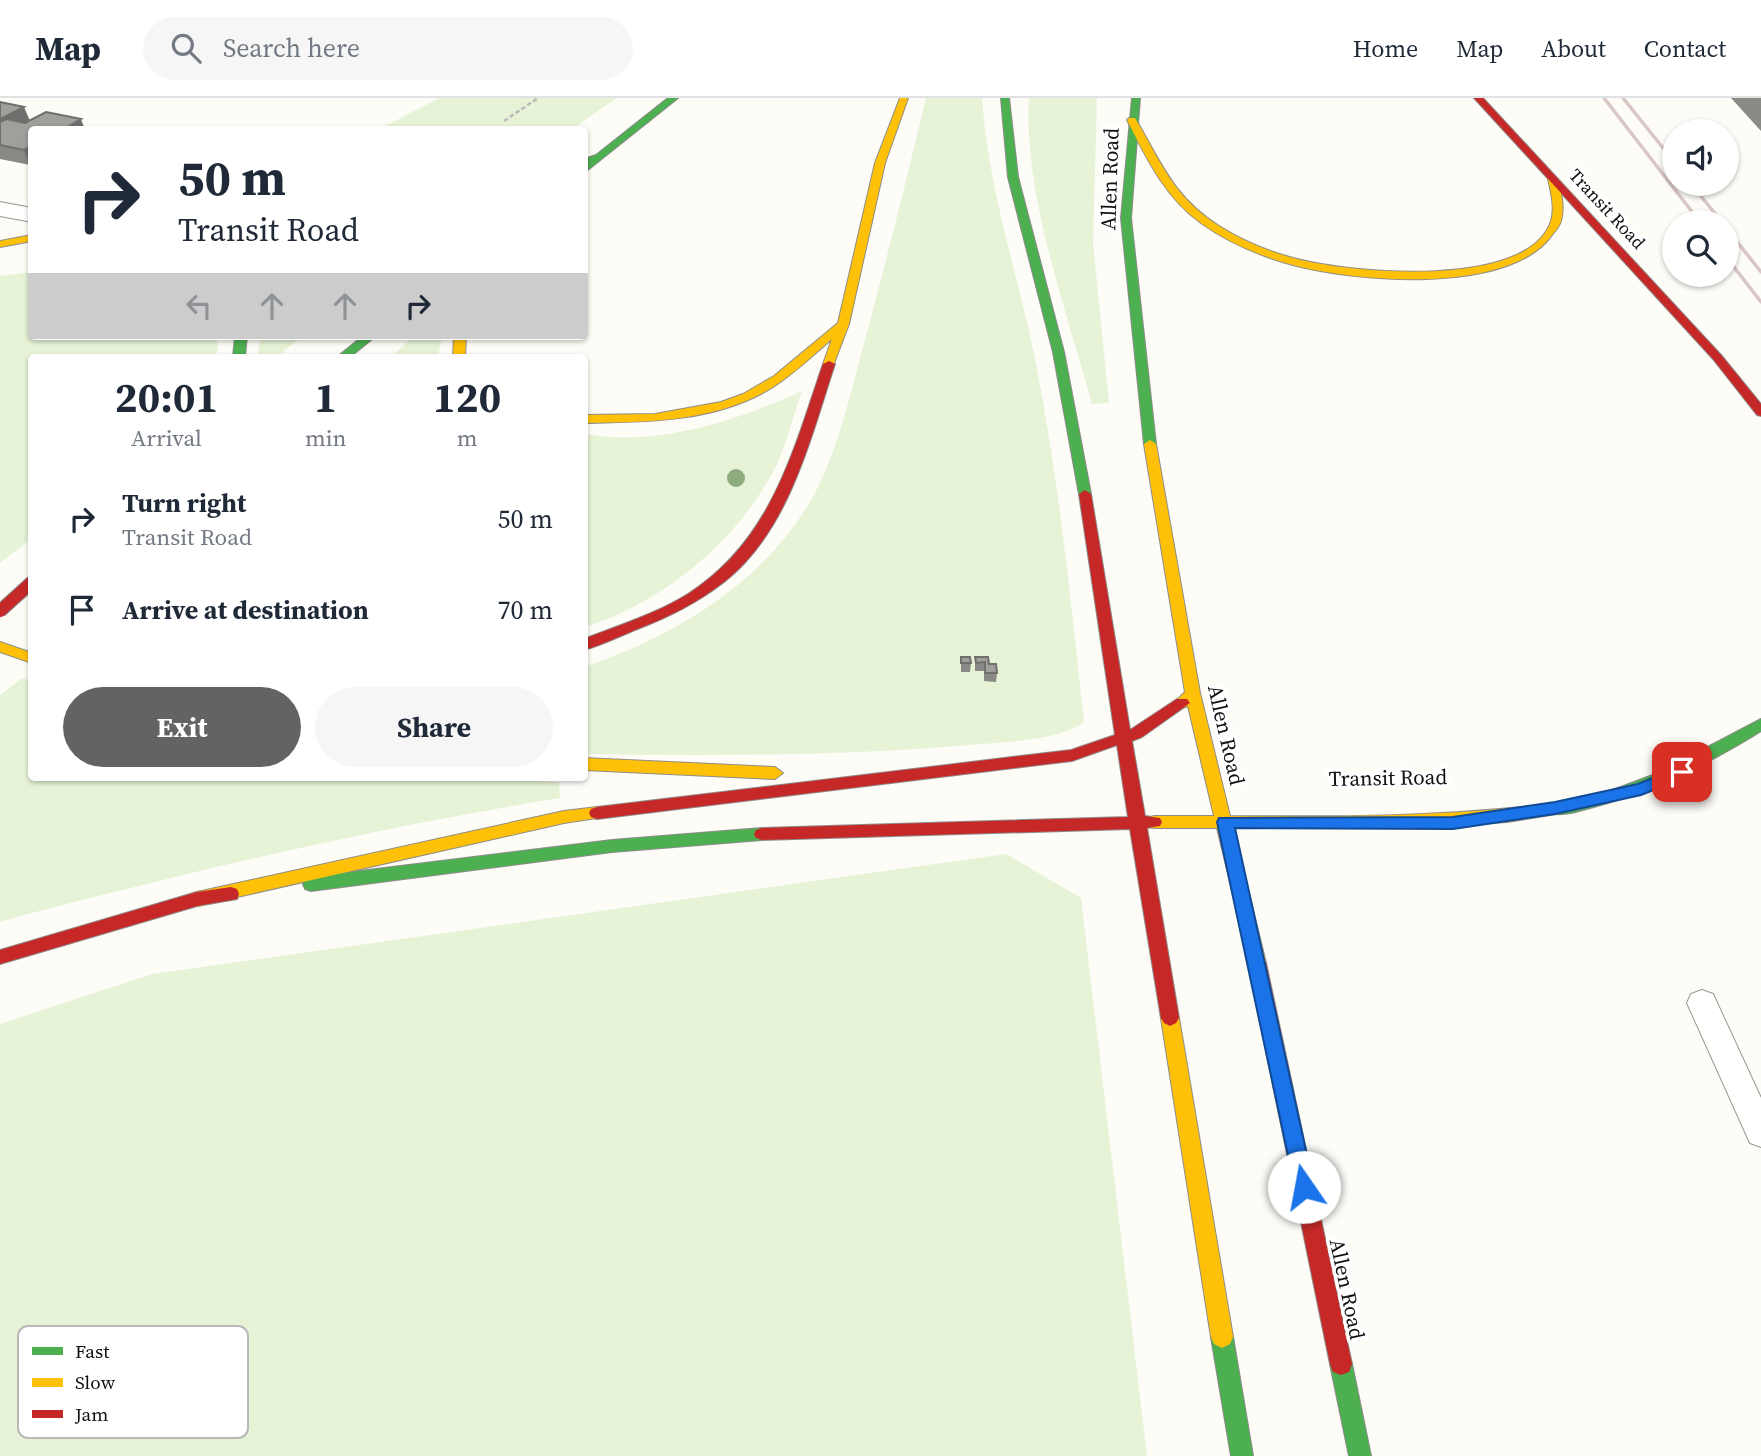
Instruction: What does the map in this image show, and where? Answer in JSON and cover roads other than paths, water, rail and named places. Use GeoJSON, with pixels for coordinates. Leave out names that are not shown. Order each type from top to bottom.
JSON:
{"type":"FeatureCollection","features":[{"type":"Feature","properties":{"kind":"main road"},"geometry":{"type":"LineString","coordinates":[[588,167],[674,98]]}},
{"type":"Feature","properties":{"kind":"main road"},"geometry":{"type":"LineString","coordinates":[[588,643],[693,598],[745,555],[782,500],[843,324],[880,163],[904,98]]}},
{"type":"Feature","properties":{"kind":"main road"},"geometry":{"type":"LineString","coordinates":[[1005,98],[1006,148],[1019,212],[1054,334],[1084,494],[1242,1456]]}},
{"type":"Feature","properties":{"kind":"main road","name":"Allen Road"},"geometry":{"type":"LineString","coordinates":[[1136,98],[1132,120],[1126,218],[1144,406],[1193,693],[1225,822],[1360,1456]]}},
{"type":"Feature","properties":{"kind":"main road","name":"Transit Road"},"geometry":{"type":"LineString","coordinates":[[1478,98],[1717,357],[1761,412]]}},
{"type":"Feature","properties":{"kind":"main road"},"geometry":{"type":"LineString","coordinates":[[1132,120],[1173,191],[1195,214],[1247,244],[1290,260],[1353,273],[1433,276],[1483,268],[1522,255],[1542,242],[1553,229],[1558,205],[1553,179]]}},
{"type":"Feature","properties":{"kind":"main road"},"geometry":{"type":"LineString","coordinates":[[588,161],[601,157]]}},
{"type":"Feature","properties":{"kind":"main road"},"geometry":{"type":"LineString","coordinates":[[0,244],[28,228]]}},
{"type":"Feature","properties":{"kind":"main road"},"geometry":{"type":"LineString","coordinates":[[588,419],[652,418],[714,407],[766,386],[843,324]]}},
{"type":"Feature","properties":{"kind":"main road"},"geometry":{"type":"LineString","coordinates":[[347,354],[365,340]]}},
{"type":"Feature","properties":{"kind":"main road"},"geometry":{"type":"LineString","coordinates":[[0,611],[28,586]]}},
{"type":"Feature","properties":{"kind":"main road"},"geometry":{"type":"LineString","coordinates":[[0,596],[28,605]]}},
{"type":"Feature","properties":{"kind":"main road"},"geometry":{"type":"LineString","coordinates":[[0,647],[28,657]]}},
{"type":"Feature","properties":{"kind":"main road"},"geometry":{"type":"LineString","coordinates":[[0,957],[197,899],[564,817],[1053,758],[1124,741],[1171,714],[1193,693]]}},
{"type":"Feature","properties":{"kind":"main road"},"geometry":{"type":"LineString","coordinates":[[197,899],[615,845],[902,828],[1136,822],[1453,823],[1555,808],[1641,789],[1703,763],[1761,724]]}},
{"type":"Feature","properties":{"kind":"main road"},"geometry":{"type":"LineString","coordinates":[[588,764],[891,777]]}},
{"type":"Feature","properties":{"kind":"main road"},"geometry":{"type":"LineString","coordinates":[[1487,801],[1555,808]]}},
{"type":"Feature","properties":{"kind":"main road"},"geometry":{"type":"LineString","coordinates":[[1225,822],[1278,805]]}},
{"type":"Feature","properties":{"kind":"street"},"geometry":{"type":"LineString","coordinates":[[0,209],[28,226]]}},
{"type":"Feature","properties":{"kind":"lane"},"geometry":{"type":"LineString","coordinates":[[1702,1003],[1761,1133]]}},
{"type":"Feature","properties":{"kind":"railway"},"geometry":{"type":"LineString","coordinates":[[1604,98],[1691,210]]}},
{"type":"Feature","properties":{"kind":"railway"},"geometry":{"type":"LineString","coordinates":[[1623,98],[1662,147]]}},
{"type":"Feature","properties":{"kind":"railway"},"geometry":{"type":"LineString","coordinates":[[1701,196],[1712,210]]}},
{"type":"Feature","properties":{"kind":"railway"},"geometry":{"type":"LineString","coordinates":[[1739,244],[1761,272]]}},
{"type":"Feature","properties":{"kind":"railway"},"geometry":{"type":"LineString","coordinates":[[1739,274],[1761,302]]}}]}
